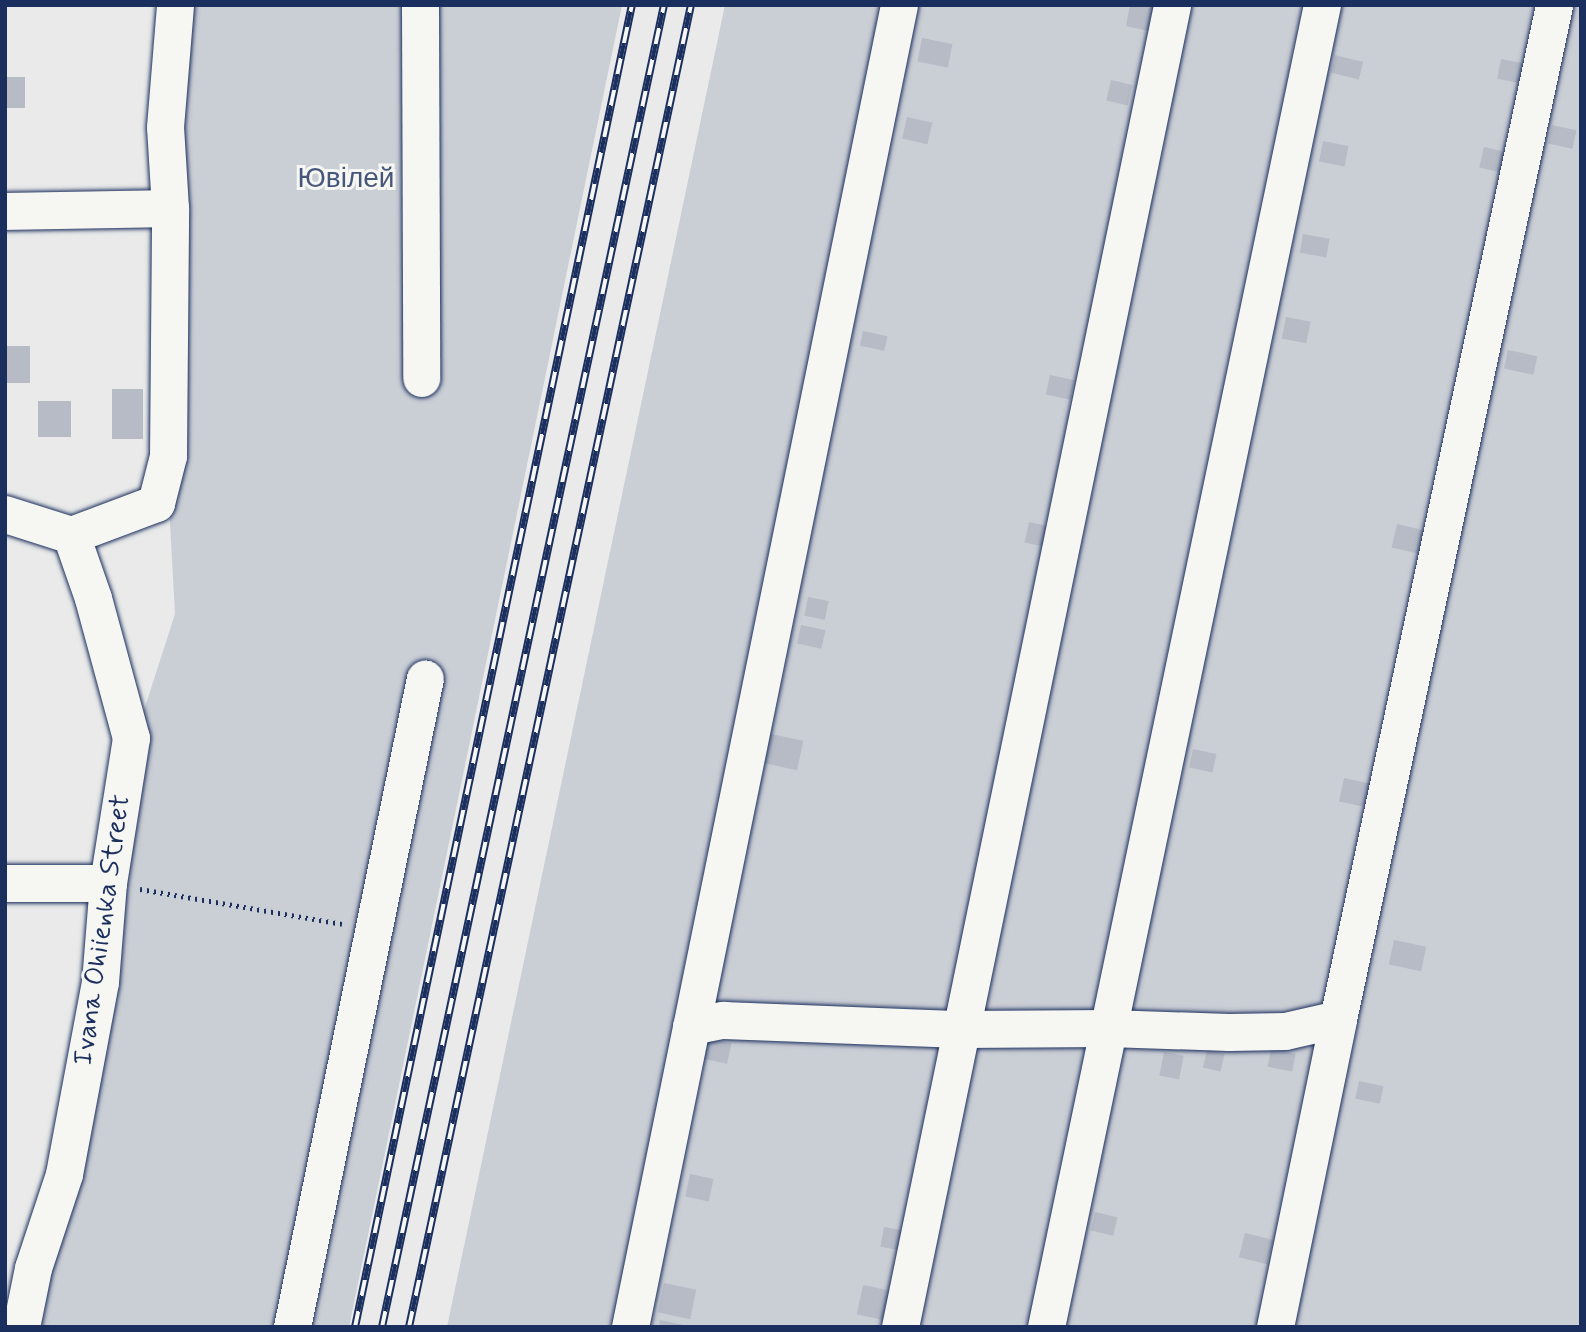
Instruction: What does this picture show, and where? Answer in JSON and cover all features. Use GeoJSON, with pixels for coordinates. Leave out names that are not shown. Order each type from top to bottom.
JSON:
{"type":"FeatureCollection","features":[{"type":"Feature","properties":{"kind":"street"},"geometry":{"type":"LineString","coordinates":[[5,514],[71,535],[156,503],[168,456],[170,208],[165,127],[175,5]]}},
{"type":"Feature","properties":{"kind":"street"},"geometry":{"type":"LineString","coordinates":[[421,5],[421,378]]}},
{"type":"Feature","properties":{"kind":"street"},"geometry":{"type":"LineString","coordinates":[[630,1327],[899,5]]}},
{"type":"Feature","properties":{"kind":"street"},"geometry":{"type":"LineString","coordinates":[[900,1327],[1172,5]]}},
{"type":"Feature","properties":{"kind":"street"},"geometry":{"type":"LineString","coordinates":[[1046,1327],[1322,5]]}},
{"type":"Feature","properties":{"kind":"street"},"geometry":{"type":"LineString","coordinates":[[1275,1327],[1554,5]]}},
{"type":"Feature","properties":{"kind":"street"},"geometry":{"type":"LineString","coordinates":[[5,211],[170,208]]}},
{"type":"Feature","properties":{"kind":"street","name":"Ivana Ohiienka Street"},"geometry":{"type":"LineString","coordinates":[[21,1327],[19,1268],[64,1174],[100,982],[108,883],[131,737],[93,598],[71,535]]}},
{"type":"Feature","properties":{"kind":"street"},"geometry":{"type":"LineString","coordinates":[[292,1327],[425,678]]}},
{"type":"Feature","properties":{"kind":"street"},"geometry":{"type":"LineString","coordinates":[[5,883],[108,883]]}},
{"type":"Feature","properties":{"kind":"street"},"geometry":{"type":"LineString","coordinates":[[691,1026],[723,1020],[961,1029],[1285,1031],[1338,1019]]}},
{"type":"Feature","properties":{"kind":"path"},"geometry":{"type":"LineString","coordinates":[[108,883],[374,930]]}},
{"type":"Feature","properties":{"kind":"green space","name":"Ювілей"},"geometry":{"type":"Polygon","coordinates":[[[178,5],[622,5],[349,1327],[25,1327],[137,732],[175,614],[168,487],[178,5]]]}},
{"type":"Feature","properties":{"kind":"green space"},"geometry":{"type":"Polygon","coordinates":[[[725,5],[1581,5],[1581,1327],[447,1327],[725,5]]]}},
{"type":"Feature","properties":{"kind":"building"},"geometry":{"type":"Polygon","coordinates":[[[1130,5],[1158,5],[1153,32],[1126,26],[1130,5]]]}},
{"type":"Feature","properties":{"kind":"building"},"geometry":{"type":"Polygon","coordinates":[[[922,38],[952,44],[948,67],[917,62],[922,38]]]}},
{"type":"Feature","properties":{"kind":"building"},"geometry":{"type":"Polygon","coordinates":[[[1335,55],[1363,62],[1359,79],[1331,72],[1335,55]]]}},
{"type":"Feature","properties":{"kind":"building"},"geometry":{"type":"Polygon","coordinates":[[[1501,59],[1526,64],[1522,83],[1497,79],[1501,59]]]}},
{"type":"Feature","properties":{"kind":"building"},"geometry":{"type":"Polygon","coordinates":[[[5,77],[25,77],[25,108],[5,108],[5,77]]]}},
{"type":"Feature","properties":{"kind":"building"},"geometry":{"type":"Polygon","coordinates":[[[1111,80],[1132,85],[1128,105],[1106,100],[1111,80]]]}},
{"type":"Feature","properties":{"kind":"building"},"geometry":{"type":"Polygon","coordinates":[[[907,117],[932,123],[927,144],[902,138],[907,117]]]}},
{"type":"Feature","properties":{"kind":"building"},"geometry":{"type":"Polygon","coordinates":[[[1552,125],[1576,130],[1573,149],[1548,144],[1552,125]]]}},
{"type":"Feature","properties":{"kind":"building"},"geometry":{"type":"Polygon","coordinates":[[[1323,141],[1349,146],[1345,167],[1319,162],[1323,141]]]}},
{"type":"Feature","properties":{"kind":"building"},"geometry":{"type":"Polygon","coordinates":[[[1484,147],[1509,153],[1505,173],[1479,167],[1484,147]]]}},
{"type":"Feature","properties":{"kind":"building"},"geometry":{"type":"Polygon","coordinates":[[[1303,234],[1330,239],[1326,257],[1300,253],[1303,234]]]}},
{"type":"Feature","properties":{"kind":"building"},"geometry":{"type":"Polygon","coordinates":[[[1286,317],[1311,322],[1306,343],[1282,339],[1286,317]]]}},
{"type":"Feature","properties":{"kind":"building"},"geometry":{"type":"Polygon","coordinates":[[[863,331],[887,336],[884,351],[860,346],[863,331]]]}},
{"type":"Feature","properties":{"kind":"building"},"geometry":{"type":"Polygon","coordinates":[[[5,346],[30,346],[30,383],[5,383],[5,346]]]}},
{"type":"Feature","properties":{"kind":"building"},"geometry":{"type":"Polygon","coordinates":[[[1508,350],[1537,356],[1533,375],[1504,369],[1508,350]]]}},
{"type":"Feature","properties":{"kind":"building"},"geometry":{"type":"Polygon","coordinates":[[[1050,375],[1074,380],[1070,400],[1046,395],[1050,375]]]}},
{"type":"Feature","properties":{"kind":"building"},"geometry":{"type":"Polygon","coordinates":[[[112,389],[143,389],[143,439],[112,439],[112,389]]]}},
{"type":"Feature","properties":{"kind":"building"},"geometry":{"type":"Polygon","coordinates":[[[38,401],[71,401],[71,437],[38,437],[38,401]]]}},
{"type":"Feature","properties":{"kind":"building"},"geometry":{"type":"Polygon","coordinates":[[[1029,522],[1053,527],[1049,548],[1025,543],[1029,522]]]}},
{"type":"Feature","properties":{"kind":"building"},"geometry":{"type":"Polygon","coordinates":[[[1397,524],[1427,531],[1422,554],[1392,547],[1397,524]]]}},
{"type":"Feature","properties":{"kind":"building"},"geometry":{"type":"Polygon","coordinates":[[[808,597],[829,601],[825,620],[804,616],[808,597]]]}},
{"type":"Feature","properties":{"kind":"building"},"geometry":{"type":"Polygon","coordinates":[[[801,625],[825,630],[822,649],[797,644],[801,625]]]}},
{"type":"Feature","properties":{"kind":"building"},"geometry":{"type":"Polygon","coordinates":[[[771,734],[803,741],[797,770],[765,763],[771,734]]]}},
{"type":"Feature","properties":{"kind":"building"},"geometry":{"type":"Polygon","coordinates":[[[1193,749],[1216,754],[1213,773],[1189,768],[1193,749]]]}},
{"type":"Feature","properties":{"kind":"building"},"geometry":{"type":"Polygon","coordinates":[[[1344,778],[1373,784],[1368,808],[1339,801],[1344,778]]]}},
{"type":"Feature","properties":{"kind":"building"},"geometry":{"type":"Polygon","coordinates":[[[1394,940],[1426,947],[1421,971],[1389,964],[1394,940]]]}},
{"type":"Feature","properties":{"kind":"building"},"geometry":{"type":"Polygon","coordinates":[[[707,1038],[731,1043],[727,1064],[703,1059],[707,1038]]]}},
{"type":"Feature","properties":{"kind":"building"},"geometry":{"type":"Polygon","coordinates":[[[1271,1049],[1296,1054],[1292,1071],[1268,1067],[1271,1049]]]}},
{"type":"Feature","properties":{"kind":"building"},"geometry":{"type":"Polygon","coordinates":[[[1207,1050],[1225,1054],[1220,1072],[1203,1068],[1207,1050]]]}},
{"type":"Feature","properties":{"kind":"building"},"geometry":{"type":"Polygon","coordinates":[[[1164,1052],[1184,1056],[1179,1079],[1159,1076],[1164,1052]]]}},
{"type":"Feature","properties":{"kind":"building"},"geometry":{"type":"Polygon","coordinates":[[[1359,1081],[1383,1086],[1380,1104],[1355,1099],[1359,1081]]]}},
{"type":"Feature","properties":{"kind":"building"},"geometry":{"type":"Polygon","coordinates":[[[690,1174],[713,1179],[709,1201],[685,1196],[690,1174]]]}},
{"type":"Feature","properties":{"kind":"building"},"geometry":{"type":"Polygon","coordinates":[[[1095,1212],[1117,1217],[1113,1236],[1091,1231],[1095,1212]]]}},
{"type":"Feature","properties":{"kind":"building"},"geometry":{"type":"Polygon","coordinates":[[[884,1227],[907,1231],[903,1251],[881,1247],[884,1227]]]}},
{"type":"Feature","properties":{"kind":"building"},"geometry":{"type":"Polygon","coordinates":[[[1245,1233],[1273,1240],[1267,1264],[1239,1257],[1245,1233]]]}},
{"type":"Feature","properties":{"kind":"building"},"geometry":{"type":"Polygon","coordinates":[[[664,1283],[696,1290],[690,1319],[658,1312],[664,1283]]]}},
{"type":"Feature","properties":{"kind":"building"},"geometry":{"type":"Polygon","coordinates":[[[863,1285],[891,1291],[885,1320],[857,1314],[863,1285]]]}},
{"type":"Feature","properties":{"kind":"building"},"geometry":{"type":"Polygon","coordinates":[[[660,1320],[688,1326],[688,1327],[659,1327],[660,1320]]]}},
{"type":"Feature","properties":{"kind":"railway"},"geometry":{"type":"LineString","coordinates":[[355,1327],[632,5]]}},
{"type":"Feature","properties":{"kind":"railway"},"geometry":{"type":"LineString","coordinates":[[382,1327],[664,5]]}},
{"type":"Feature","properties":{"kind":"railway"},"geometry":{"type":"LineString","coordinates":[[409,1327],[691,5]]}}]}
